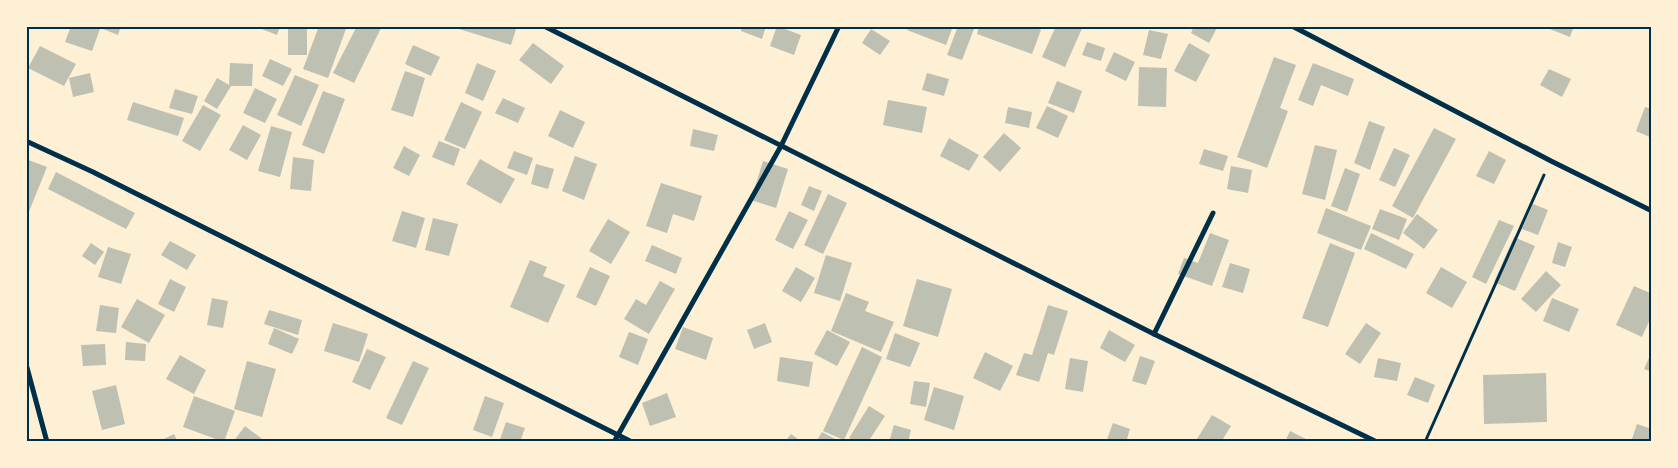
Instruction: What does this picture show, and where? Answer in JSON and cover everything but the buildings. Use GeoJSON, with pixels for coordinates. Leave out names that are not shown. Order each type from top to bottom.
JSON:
{"type":"FeatureCollection","features":[{"type":"Feature","properties":{"kind":"street"},"geometry":{"type":"LineString","coordinates":[[544,26],[1154,334],[1376,442]]}},
{"type":"Feature","properties":{"kind":"street"},"geometry":{"type":"LineString","coordinates":[[614,442],[781,146],[839,26]]}},
{"type":"Feature","properties":{"kind":"street"},"geometry":{"type":"LineString","coordinates":[[1292,26],[1551,161],[1652,211]]}},
{"type":"Feature","properties":{"kind":"street"},"geometry":{"type":"LineString","coordinates":[[26,141],[102,176],[632,442]]}},
{"type":"Feature","properties":{"kind":"street"},"geometry":{"type":"LineString","coordinates":[[1154,334],[1213,213]]}},
{"type":"Feature","properties":{"kind":"street"},"geometry":{"type":"LineString","coordinates":[[26,364],[47,442]]}},
{"type":"Feature","properties":{"kind":"path"},"geometry":{"type":"LineString","coordinates":[[1425,442],[1551,161]]}}]}
